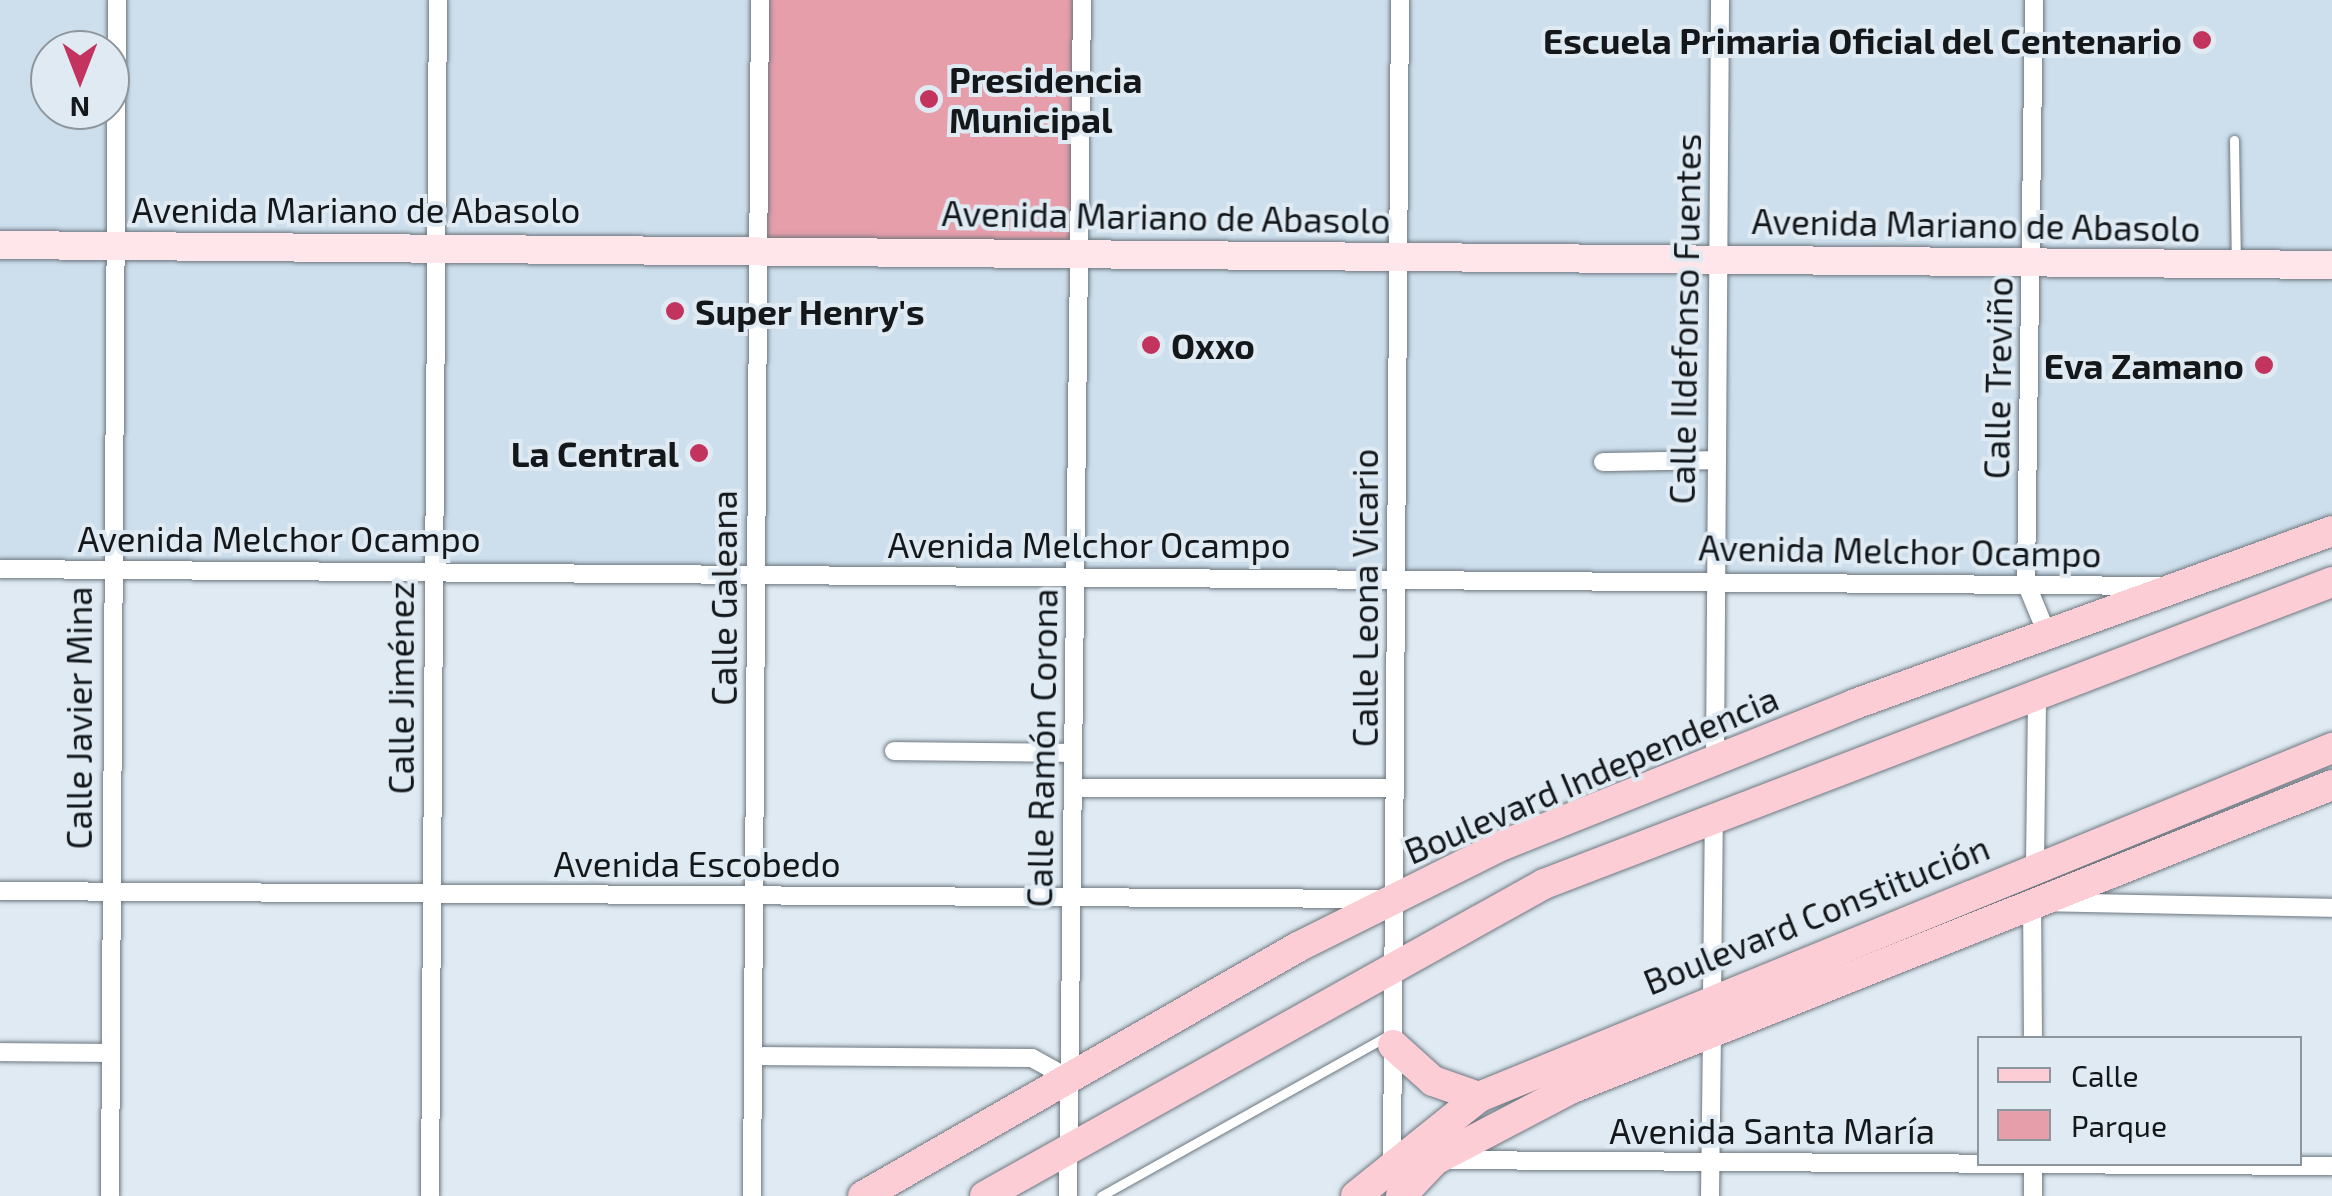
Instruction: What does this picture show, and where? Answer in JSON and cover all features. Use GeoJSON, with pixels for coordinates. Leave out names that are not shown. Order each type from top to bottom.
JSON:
{"type":"FeatureCollection","features":[{"type":"Feature","properties":{"kind":"main road","name":"Boulevard Independencia"},"geometry":{"type":"LineString","coordinates":[[863,1196],[1394,900],[1715,759],[2332,531]]}},
{"type":"Feature","properties":{"kind":"main road"},"geometry":{"type":"LineString","coordinates":[[985,1196],[1069,1144],[1394,962],[1544,884],[1714,814],[2332,582]]}},
{"type":"Feature","properties":{"kind":"main road","name":"Boulevard Constitución"},"geometry":{"type":"LineString","coordinates":[[1356,1196],[1392,1160],[1478,1097],[2035,864],[2332,748]]}},
{"type":"Feature","properties":{"kind":"main road","name":"Boulevard Constitución"},"geometry":{"type":"LineString","coordinates":[[1401,1196],[1435,1160],[1570,1089],[2332,785]]}},
{"type":"Feature","properties":{"kind":"main road"},"geometry":{"type":"LineString","coordinates":[[1393,1039],[1433,1082],[1478,1097]]}},
{"type":"Feature","properties":{"kind":"street","name":"Calle Javier Mina"},"geometry":{"type":"LineString","coordinates":[[110,1196],[106,1053],[117,0]]}},
{"type":"Feature","properties":{"kind":"street","name":"Calle Jiménez"},"geometry":{"type":"LineString","coordinates":[[430,1196],[438,0]]}},
{"type":"Feature","properties":{"kind":"street","name":"Calle Galeana"},"geometry":{"type":"LineString","coordinates":[[752,1196],[760,0]]}},
{"type":"Feature","properties":{"kind":"street","name":"Calle Ramón Corona"},"geometry":{"type":"LineString","coordinates":[[1068,1196],[1082,0]]}},
{"type":"Feature","properties":{"kind":"street","name":"Calle Leona Vicario"},"geometry":{"type":"LineString","coordinates":[[1392,1196],[1400,0]]}},
{"type":"Feature","properties":{"kind":"street","name":"Calle Ildefonso Fuentes"},"geometry":{"type":"LineString","coordinates":[[1715,759],[1713,581],[1720,0]]}},
{"type":"Feature","properties":{"kind":"street","name":"Calle Treviño"},"geometry":{"type":"LineString","coordinates":[[2034,0],[2026,583],[2046,634]]}},
{"type":"Feature","properties":{"kind":"street","name":"Avenida Mariano de Abasolo"},"geometry":{"type":"LineString","coordinates":[[0,244],[2332,265]]}},
{"type":"Feature","properties":{"kind":"street"},"geometry":{"type":"LineString","coordinates":[[1603,462],[1714,460]]}},
{"type":"Feature","properties":{"kind":"street","name":"Avenida Melchor Ocampo"},"geometry":{"type":"LineString","coordinates":[[0,569],[2178,586]]}},
{"type":"Feature","properties":{"kind":"street"},"geometry":{"type":"LineString","coordinates":[[2035,864],[2038,694]]}},
{"type":"Feature","properties":{"kind":"street"},"geometry":{"type":"LineString","coordinates":[[894,751],[1073,753]]}},
{"type":"Feature","properties":{"kind":"street"},"geometry":{"type":"LineString","coordinates":[[1073,788],[1395,788]]}},
{"type":"Feature","properties":{"kind":"street"},"geometry":{"type":"LineString","coordinates":[[1712,996],[1714,814]]}},
{"type":"Feature","properties":{"kind":"street","name":"Avenida Escobedo"},"geometry":{"type":"LineString","coordinates":[[0,891],[1394,900]]}},
{"type":"Feature","properties":{"kind":"street"},"geometry":{"type":"LineString","coordinates":[[2032,1036],[2032,902],[2332,908]]}},
{"type":"Feature","properties":{"kind":"street"},"geometry":{"type":"LineString","coordinates":[[1710,1196],[1712,1034]]}},
{"type":"Feature","properties":{"kind":"street"},"geometry":{"type":"LineString","coordinates":[[0,1052],[106,1053]]}},
{"type":"Feature","properties":{"kind":"street"},"geometry":{"type":"LineString","coordinates":[[753,1056],[1032,1058],[1070,1079]]}},
{"type":"Feature","properties":{"kind":"street","name":"Avenida Santa María"},"geometry":{"type":"LineString","coordinates":[[1392,1160],[1977,1163]]}},
{"type":"Feature","properties":{"kind":"street"},"geometry":{"type":"LineString","coordinates":[[2033,1196],[2034,1166]]}},
{"type":"Feature","properties":{"kind":"street","name":"Avenida Santa María"},"geometry":{"type":"LineString","coordinates":[[2302,1166],[2332,1166]]}},
{"type":"Feature","properties":{"kind":"lane"},"geometry":{"type":"LineString","coordinates":[[2234,140],[2236,264]]}},
{"type":"Feature","properties":{"kind":"lane"},"geometry":{"type":"LineString","coordinates":[[1101,1196],[1393,1039]]}},
{"type":"Feature","properties":{"kind":"shaded area"},"geometry":{"type":"Polygon","coordinates":[[[0,0],[2332,0],[2332,532],[2194,579],[0,564],[0,0]]]}},
{"type":"Feature","properties":{"kind":"green space"},"geometry":{"type":"Polygon","coordinates":[[[758,0],[1081,0],[1078,250],[757,248],[758,0]]]}},
{"type":"Feature","properties":{"kind":"place","name":"Escuela Primaria Oficial del Centenario"},"geometry":{"type":"Point","coordinates":[2202,40]}},
{"type":"Feature","properties":{"kind":"place","name":"Presidencia Municipal"},"geometry":{"type":"Point","coordinates":[929,99]}},
{"type":"Feature","properties":{"kind":"place","name":"Super Henry's"},"geometry":{"type":"Point","coordinates":[675,311]}},
{"type":"Feature","properties":{"kind":"place","name":"Oxxo"},"geometry":{"type":"Point","coordinates":[1151,345]}},
{"type":"Feature","properties":{"kind":"place","name":"Eva Zamano"},"geometry":{"type":"Point","coordinates":[2264,365]}},
{"type":"Feature","properties":{"kind":"place","name":"La Central"},"geometry":{"type":"Point","coordinates":[699,453]}}]}
